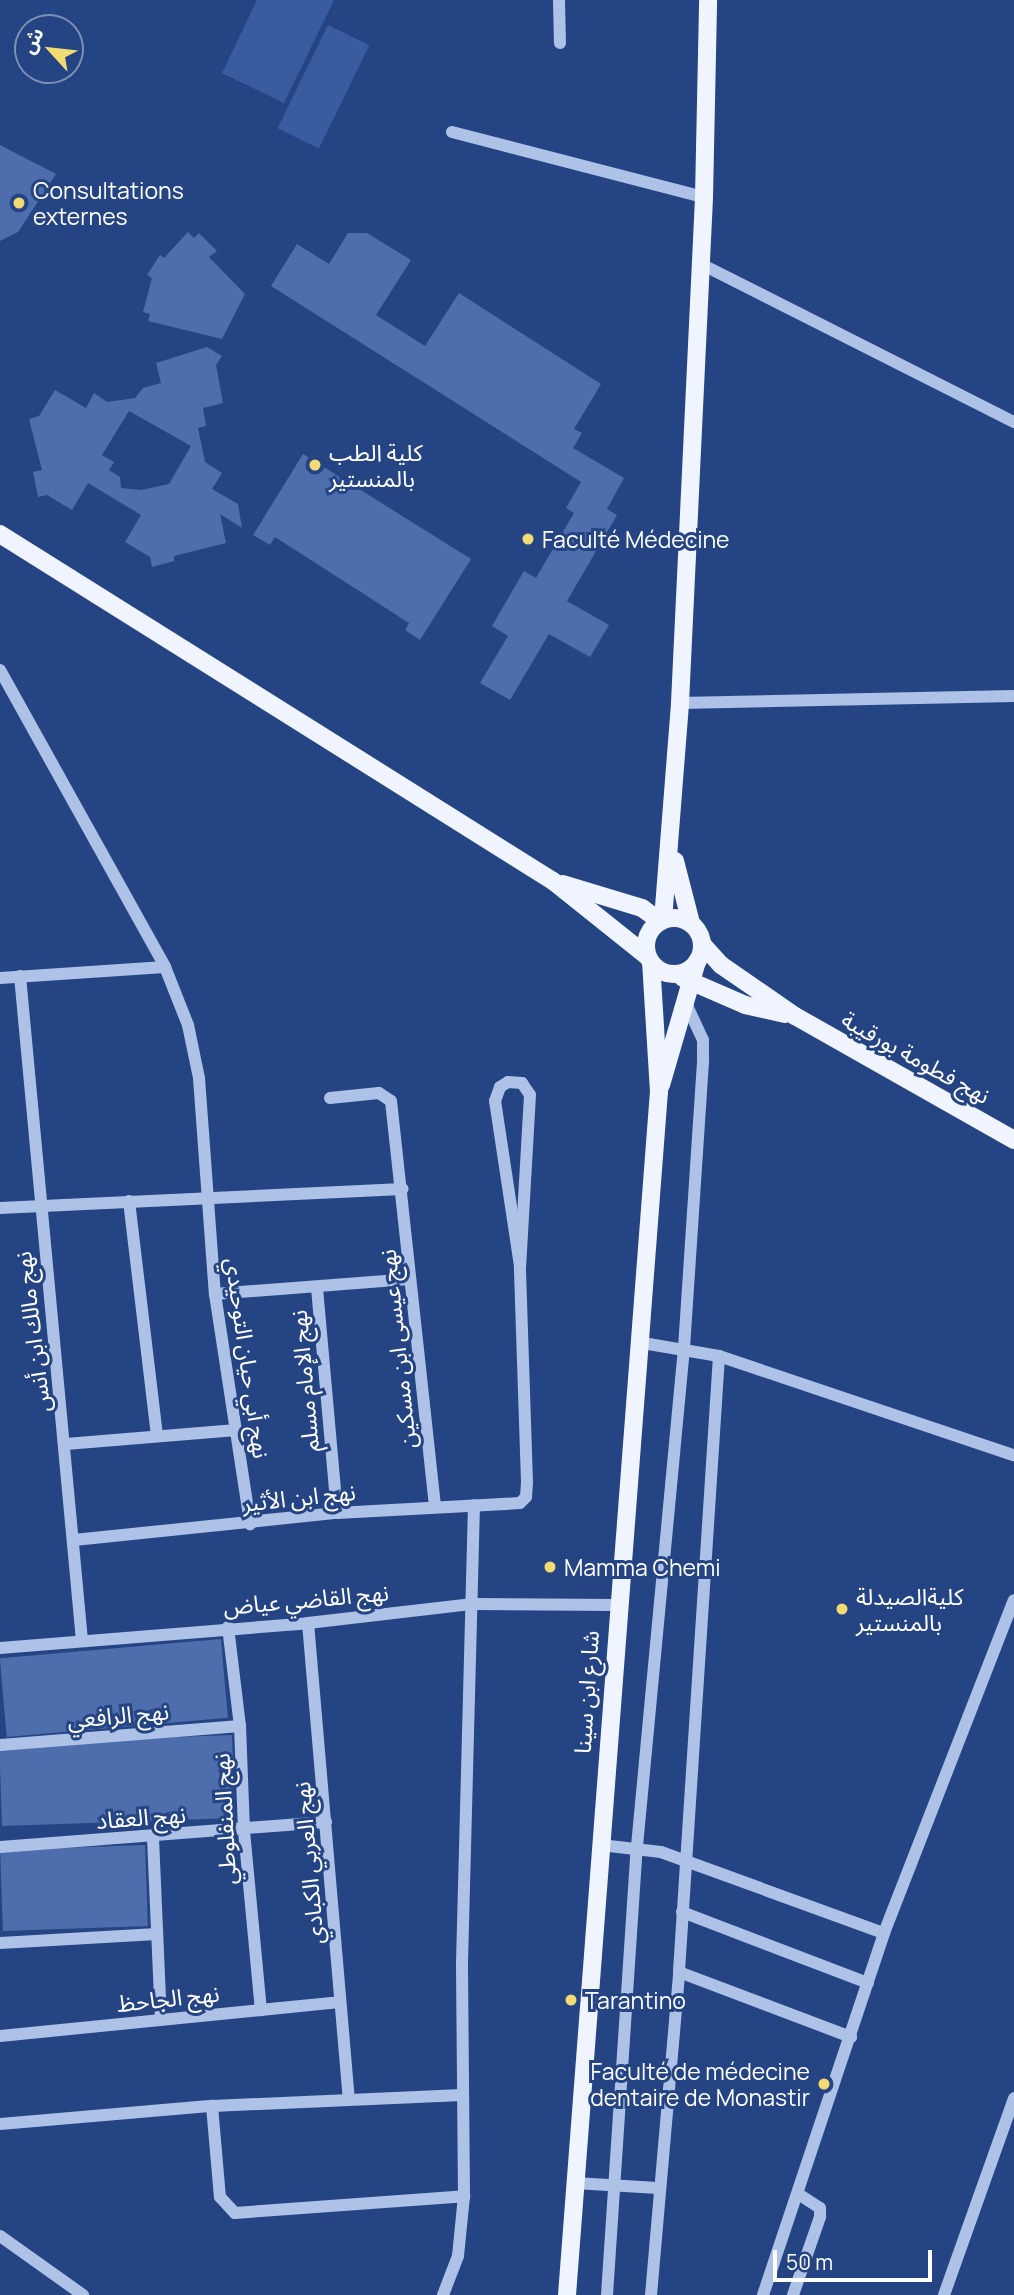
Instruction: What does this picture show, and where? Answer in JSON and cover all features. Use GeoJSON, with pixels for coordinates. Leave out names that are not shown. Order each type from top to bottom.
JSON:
{"type":"FeatureCollection","features":[{"type":"Feature","properties":{"kind":"main road"},"geometry":{"type":"LineString","coordinates":[[659,1092],[649,932],[661,920],[671,837],[680,703],[705,197],[708,0]]}},
{"type":"Feature","properties":{"kind":"main road"},"geometry":{"type":"LineString","coordinates":[[0,534],[553,881],[649,959],[675,974],[700,952]]}},
{"type":"Feature","properties":{"kind":"main road"},"geometry":{"type":"LineString","coordinates":[[659,1092],[700,952],[671,837]]}},
{"type":"Feature","properties":{"kind":"main road"},"geometry":{"type":"LineString","coordinates":[[553,881],[642,908],[661,920],[691,923]]}},
{"type":"Feature","properties":{"kind":"main road","name":"نهج فطومة بورقيبة"},"geometry":{"type":"LineString","coordinates":[[700,952],[795,1016],[1014,1140]]}},
{"type":"Feature","properties":{"kind":"main road","name":"نهج فطومة بورقيبة"},"geometry":{"type":"LineString","coordinates":[[675,974],[746,1004],[795,1016]]}},
{"type":"Feature","properties":{"kind":"main road","name":"شارع ابن سينا"},"geometry":{"type":"LineString","coordinates":[[568,2295],[617,1605],[659,1092]]}},
{"type":"Feature","properties":{"kind":"street"},"geometry":{"type":"LineString","coordinates":[[559,0],[560,43]]}},
{"type":"Feature","properties":{"kind":"street"},"geometry":{"type":"LineString","coordinates":[[452,132],[705,197]]}},
{"type":"Feature","properties":{"kind":"street"},"geometry":{"type":"LineString","coordinates":[[701,264],[1014,422]]}},
{"type":"Feature","properties":{"kind":"street","name":"نهج أبي حيان التوحيدي"},"geometry":{"type":"LineString","coordinates":[[0,670],[165,967],[188,1025],[199,1078],[215,1294],[250,1524]]}},
{"type":"Feature","properties":{"kind":"street"},"geometry":{"type":"LineString","coordinates":[[680,703],[1014,696]]}},
{"type":"Feature","properties":{"kind":"street"},"geometry":{"type":"LineString","coordinates":[[0,978],[165,967]]}},
{"type":"Feature","properties":{"kind":"street","name":"نهج مالك ابن أنس"},"geometry":{"type":"LineString","coordinates":[[20,976],[39,1206],[66,1444],[82,1640]]}},
{"type":"Feature","properties":{"kind":"street"},"geometry":{"type":"LineString","coordinates":[[607,2295],[637,1846],[684,1348],[703,1050],[686,1004]]}},
{"type":"Feature","properties":{"kind":"street"},"geometry":{"type":"LineString","coordinates":[[508,1082],[522,1083],[530,1095],[520,1266],[495,1101],[500,1087],[508,1082]]}},
{"type":"Feature","properties":{"kind":"street","name":"نهج عيسى ابن مسكين"},"geometry":{"type":"LineString","coordinates":[[330,1098],[387,1095],[403,1189],[408,1279],[435,1506]]}},
{"type":"Feature","properties":{"kind":"street"},"geometry":{"type":"LineString","coordinates":[[0,1208],[403,1189]]}},
{"type":"Feature","properties":{"kind":"street"},"geometry":{"type":"LineString","coordinates":[[129,1201],[157,1436]]}},
{"type":"Feature","properties":{"kind":"street","name":"نهج ابن الأثير"},"geometry":{"type":"LineString","coordinates":[[74,1539],[250,1524],[337,1513],[520,1503],[526,1497],[520,1266]]}},
{"type":"Feature","properties":{"kind":"street"},"geometry":{"type":"LineString","coordinates":[[215,1294],[408,1279]]}},
{"type":"Feature","properties":{"kind":"street","name":"نهج الإمام مسلم"},"geometry":{"type":"LineString","coordinates":[[317,1288],[337,1513]]}},
{"type":"Feature","properties":{"kind":"street"},"geometry":{"type":"LineString","coordinates":[[637,1342],[719,1356],[1014,1455]]}},
{"type":"Feature","properties":{"kind":"street"},"geometry":{"type":"LineString","coordinates":[[650,2295],[679,1972],[719,1356]]}},
{"type":"Feature","properties":{"kind":"street"},"geometry":{"type":"LineString","coordinates":[[66,1444],[236,1430]]}},
{"type":"Feature","properties":{"kind":"street"},"geometry":{"type":"LineString","coordinates":[[443,2295],[458,2256],[464,2196],[462,2095],[474,1505]]}},
{"type":"Feature","properties":{"kind":"street"},"geometry":{"type":"LineString","coordinates":[[763,2295],[800,2195],[884,1933],[1014,1600]]}},
{"type":"Feature","properties":{"kind":"street","name":"نهج القاضي عياض"},"geometry":{"type":"LineString","coordinates":[[0,1648],[228,1627],[308,1623],[471,1604],[617,1605]]}},
{"type":"Feature","properties":{"kind":"street","name":"نهج العربي الكبادي"},"geometry":{"type":"LineString","coordinates":[[308,1623],[349,2099]]}},
{"type":"Feature","properties":{"kind":"street","name":"نهج المنفلوطي"},"geometry":{"type":"LineString","coordinates":[[228,1627],[240,1726],[244,1831],[261,2010]]}},
{"type":"Feature","properties":{"kind":"street","name":"نهج الرافعي"},"geometry":{"type":"LineString","coordinates":[[0,1745],[240,1726]]}},
{"type":"Feature","properties":{"kind":"street","name":"نهج العقاد"},"geometry":{"type":"LineString","coordinates":[[0,1847],[153,1838],[326,1822]]}},
{"type":"Feature","properties":{"kind":"street"},"geometry":{"type":"LineString","coordinates":[[153,1838],[161,2020]]}},
{"type":"Feature","properties":{"kind":"street"},"geometry":{"type":"LineString","coordinates":[[601,1844],[637,1846],[687,1861],[884,1933]]}},
{"type":"Feature","properties":{"kind":"street"},"geometry":{"type":"LineString","coordinates":[[682,1912],[868,1983]]}},
{"type":"Feature","properties":{"kind":"street"},"geometry":{"type":"LineString","coordinates":[[0,1943],[157,1934]]}},
{"type":"Feature","properties":{"kind":"street"},"geometry":{"type":"LineString","coordinates":[[679,1972],[851,2037]]}},
{"type":"Feature","properties":{"kind":"street","name":"نهج الجاحظ"},"geometry":{"type":"LineString","coordinates":[[0,2036],[340,2002]]}},
{"type":"Feature","properties":{"kind":"street"},"geometry":{"type":"LineString","coordinates":[[0,2124],[212,2106],[462,2095]]}},
{"type":"Feature","properties":{"kind":"street"},"geometry":{"type":"LineString","coordinates":[[944,2295],[1014,2098]]}},
{"type":"Feature","properties":{"kind":"street"},"geometry":{"type":"LineString","coordinates":[[212,2106],[220,2197],[235,2213],[464,2196]]}},
{"type":"Feature","properties":{"kind":"street"},"geometry":{"type":"LineString","coordinates":[[575,2183],[658,2188]]}},
{"type":"Feature","properties":{"kind":"street"},"geometry":{"type":"LineString","coordinates":[[793,2295],[820,2217],[820,2208],[800,2195]]}},
{"type":"Feature","properties":{"kind":"street"},"geometry":{"type":"LineString","coordinates":[[0,2236],[83,2295]]}},
{"type":"Feature","properties":{"kind":"shaded area"},"geometry":{"type":"Polygon","coordinates":[[[257,0],[334,0],[284,103],[222,73],[257,0]]]}},
{"type":"Feature","properties":{"kind":"shaded area"},"geometry":{"type":"Polygon","coordinates":[[[328,25],[369,45],[319,149],[278,128],[328,25]]]}},
{"type":"Feature","properties":{"kind":"building","name":"Consultations externes"},"geometry":{"type":"Polygon","coordinates":[[[0,145],[56,174],[18,232],[0,241],[0,145]]]}},
{"type":"Feature","properties":{"kind":"building"},"geometry":{"type":"Polygon","coordinates":[[[188,232],[194,238],[199,233],[217,251],[209,257],[245,294],[222,339],[148,321],[150,314],[143,312],[152,278],[147,275],[160,255],[164,258],[188,232]]]}},
{"type":"Feature","properties":{"kind":"building"},"geometry":{"type":"Polygon","coordinates":[[[348,233],[367,233],[411,260],[376,315],[425,346],[459,293],[601,384],[574,429],[582,433],[573,448],[624,478],[607,509],[617,515],[567,601],[609,625],[590,657],[549,634],[510,700],[480,683],[508,636],[492,626],[524,571],[536,578],[574,513],[566,508],[581,482],[271,286],[297,244],[329,264],[348,233]]]}},
{"type":"Feature","properties":{"kind":"building"},"geometry":{"type":"Polygon","coordinates":[[[207,347],[222,356],[216,365],[223,403],[203,408],[206,426],[198,428],[205,462],[222,473],[212,489],[238,504],[242,528],[220,514],[226,543],[174,556],[174,561],[152,567],[150,557],[125,542],[141,515],[88,483],[72,510],[47,495],[38,497],[33,472],[42,470],[29,419],[39,416],[55,390],[86,408],[94,393],[107,402],[135,398],[143,388],[161,383],[156,363],[207,347]],[[129,411],[102,455],[114,462],[109,470],[120,477],[121,488],[141,490],[169,484],[191,446],[129,411]]]}},
{"type":"Feature","properties":{"kind":"building"},"geometry":{"type":"Polygon","coordinates":[[[303,454],[471,559],[420,640],[405,630],[409,623],[275,537],[270,545],[253,535],[303,454]]]}},
{"type":"Feature","properties":{"kind":"building"},"geometry":{"type":"Polygon","coordinates":[[[221,1639],[228,1718],[7,1737],[0,1658],[221,1639]]]}},
{"type":"Feature","properties":{"kind":"building"},"geometry":{"type":"Polygon","coordinates":[[[232,1735],[235,1818],[2,1826],[0,1743],[232,1735]]]}},
{"type":"Feature","properties":{"kind":"building"},"geometry":{"type":"Polygon","coordinates":[[[145,1845],[148,1926],[3,1931],[0,1850],[145,1845]]]}},
{"type":"Feature","properties":{"kind":"place","name":"Consultations externes"},"geometry":{"type":"Point","coordinates":[19,203]}},
{"type":"Feature","properties":{"kind":"place","name":"كلية الطب بالمنستير"},"geometry":{"type":"Point","coordinates":[315,465]}},
{"type":"Feature","properties":{"kind":"place","name":"Faculté Médecine"},"geometry":{"type":"Point","coordinates":[528,539]}},
{"type":"Feature","properties":{"kind":"place","name":"Mamma Chemi"},"geometry":{"type":"Point","coordinates":[550,1567]}},
{"type":"Feature","properties":{"kind":"place","name":"كليةالصيدلة بالمنستير"},"geometry":{"type":"Point","coordinates":[842,1609]}},
{"type":"Feature","properties":{"kind":"place","name":"Tarantino"},"geometry":{"type":"Point","coordinates":[571,2000]}},
{"type":"Feature","properties":{"kind":"place","name":"Faculté de médecine dentaire de Monastir"},"geometry":{"type":"Point","coordinates":[824,2084]}}]}
